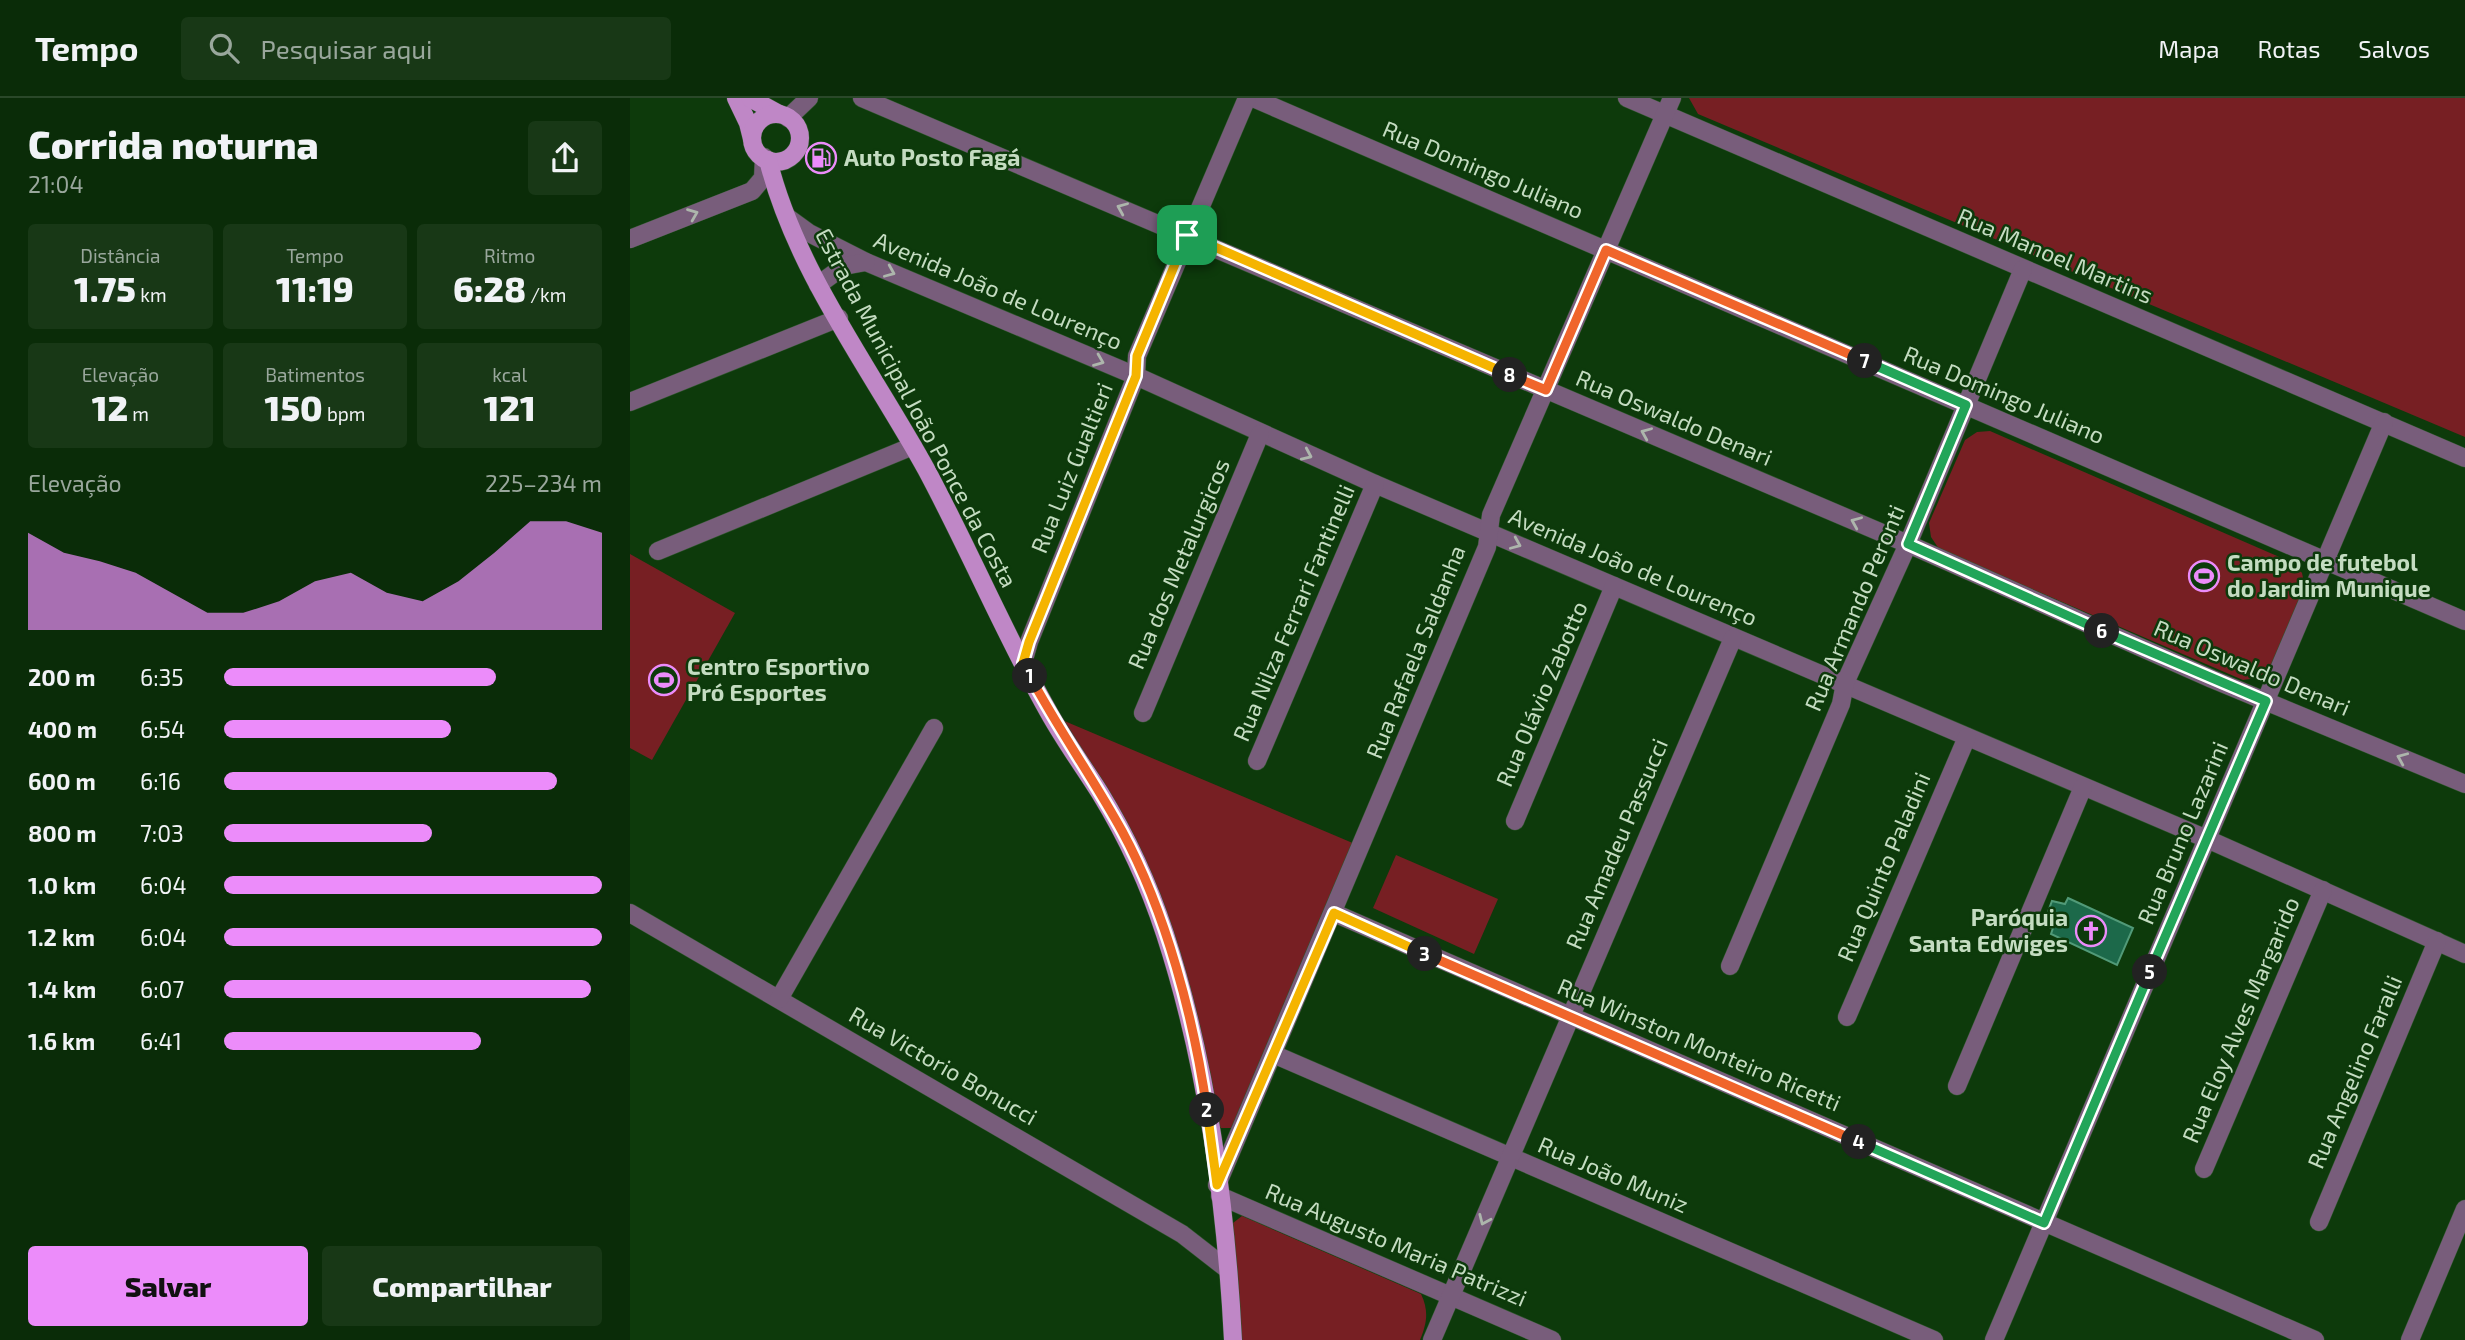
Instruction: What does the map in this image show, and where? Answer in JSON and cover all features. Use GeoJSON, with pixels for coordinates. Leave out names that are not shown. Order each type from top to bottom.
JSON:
{"type":"FeatureCollection","features":[{"type":"Feature","properties":{"kind":"main road"},"geometry":{"type":"LineString","coordinates":[[736,98],[752,139],[766,159],[785,212]]}},
{"type":"Feature","properties":{"kind":"main road"},"geometry":{"type":"LineString","coordinates":[[750,98],[793,120],[800,136],[785,175],[785,212]]}},
{"type":"Feature","properties":{"kind":"main road"},"geometry":{"type":"LineString","coordinates":[[752,139],[761,120],[783,116]]}},
{"type":"Feature","properties":{"kind":"main road"},"geometry":{"type":"LineString","coordinates":[[766,159],[780,161],[794,154]]}},
{"type":"Feature","properties":{"kind":"main road","name":"Estrada Municipal João Ponce da Costa"},"geometry":{"type":"LineString","coordinates":[[785,212],[818,285],[913,446],[1049,712],[1124,834],[1161,924],[1198,1062],[1219,1191],[1233,1340]]}},
{"type":"Feature","properties":{"kind":"street","name":"Rua Oswaldo Denari"},"geometry":{"type":"LineString","coordinates":[[863,98],[2465,784]]}},
{"type":"Feature","properties":{"kind":"street","name":"Rua Luiz Gualtieri"},"geometry":{"type":"LineString","coordinates":[[1023,663],[1029,642],[1136,376],[1137,356],[1247,98]]}},
{"type":"Feature","properties":{"kind":"street","name":"Rua Domingo Juliano"},"geometry":{"type":"LineString","coordinates":[[1253,98],[2465,621]]}},
{"type":"Feature","properties":{"kind":"street","name":"Rua Manoel Martins"},"geometry":{"type":"LineString","coordinates":[[1627,98],[1669,107],[2023,269],[2465,458]]}},
{"type":"Feature","properties":{"kind":"street"},"geometry":{"type":"LineString","coordinates":[[783,116],[811,99]]}},
{"type":"Feature","properties":{"kind":"street","name":"Rua Rafaela Saldanha"},"geometry":{"type":"LineString","coordinates":[[1219,1191],[1273,1054],[1487,547],[1491,515],[1669,107]]}},
{"type":"Feature","properties":{"kind":"street"},"geometry":{"type":"LineString","coordinates":[[630,239],[751,191],[763,178],[766,159]]}},
{"type":"Feature","properties":{"kind":"street","name":"Avenida João de Lourenço"},"geometry":{"type":"LineString","coordinates":[[785,212],[809,233],[866,262],[1136,376],[1259,434],[1375,484],[2207,839],[2465,954]]}},
{"type":"Feature","properties":{"kind":"street"},"geometry":{"type":"LineString","coordinates":[[818,285],[844,266],[866,262]]}},
{"type":"Feature","properties":{"kind":"street","name":"Rua Armando Peronti"},"geometry":{"type":"LineString","coordinates":[[1730,966],[1842,704],[1845,683],[1908,544],[2023,269]]}},
{"type":"Feature","properties":{"kind":"street"},"geometry":{"type":"LineString","coordinates":[[630,402],[839,318]]}},
{"type":"Feature","properties":{"kind":"street","name":"Rua Bruno Lazarini"},"geometry":{"type":"LineString","coordinates":[[1994,1340],[2266,701],[2328,562],[2384,422]]}},
{"type":"Feature","properties":{"kind":"street","name":"Rua dos Metalurgicos"},"geometry":{"type":"LineString","coordinates":[[1143,713],[1259,434]]}},
{"type":"Feature","properties":{"kind":"street"},"geometry":{"type":"LineString","coordinates":[[658,551],[913,446]]}},
{"type":"Feature","properties":{"kind":"street","name":"Rua Nilza Ferrari Fantinelli"},"geometry":{"type":"LineString","coordinates":[[1257,761],[1375,484]]}},
{"type":"Feature","properties":{"kind":"street","name":"Rua Olávio Zabotto"},"geometry":{"type":"LineString","coordinates":[[1516,821],[1614,586]]}},
{"type":"Feature","properties":{"kind":"street","name":"Rua Amadeu Passucci"},"geometry":{"type":"LineString","coordinates":[[1432,1340],[1733,638]]}},
{"type":"Feature","properties":{"kind":"street"},"geometry":{"type":"LineString","coordinates":[[779,999],[934,728]]}},
{"type":"Feature","properties":{"kind":"street","name":"Rua Quinto Paladini"},"geometry":{"type":"LineString","coordinates":[[1847,1017],[1967,737]]}},
{"type":"Feature","properties":{"kind":"street"},"geometry":{"type":"LineString","coordinates":[[1957,1086],[2083,787]]}},
{"type":"Feature","properties":{"kind":"street","name":"Rua Eloy Alves Margarido"},"geometry":{"type":"LineString","coordinates":[[2204,1169],[2323,890]]}},
{"type":"Feature","properties":{"kind":"street","name":"Rua Victorio Bonucci"},"geometry":{"type":"LineString","coordinates":[[630,913],[1182,1234],[1227,1269]]}},
{"type":"Feature","properties":{"kind":"street","name":"Rua Winston Monteiro Ricetti"},"geometry":{"type":"LineString","coordinates":[[1334,913],[2315,1340]]}},
{"type":"Feature","properties":{"kind":"street","name":"Rua Angelino Faralli"},"geometry":{"type":"LineString","coordinates":[[2319,1222],[2437,942]]}},
{"type":"Feature","properties":{"kind":"street","name":"Rua João Muniz"},"geometry":{"type":"LineString","coordinates":[[1273,1054],[1934,1340]]}},
{"type":"Feature","properties":{"kind":"street","name":"Rua Augusto Maria Patrizzi"},"geometry":{"type":"LineString","coordinates":[[1219,1191],[1552,1340]]}},
{"type":"Feature","properties":{"kind":"street"},"geometry":{"type":"LineString","coordinates":[[2410,1340],[2465,1209]]}},
{"type":"Feature","properties":{"kind":"shaded area"},"geometry":{"type":"Polygon","coordinates":[[[1689,98],[2465,98],[2465,437],[1698,114],[1689,98]]]}},
{"type":"Feature","properties":{"kind":"shaded area"},"geometry":{"type":"Polygon","coordinates":[[[1990,431],[2293,563],[2302,573],[2305,587],[2269,670],[2257,678],[2243,680],[1939,549],[1931,537],[1929,523],[1965,440],[1977,432],[1990,431]]]}},
{"type":"Feature","properties":{"kind":"shaded area","name":"Centro Esportivo Pró Esportes"},"geometry":{"type":"Polygon","coordinates":[[[630,554],[735,613],[652,760],[630,748],[630,554]]]}},
{"type":"Feature","properties":{"kind":"shaded area"},"geometry":{"type":"Polygon","coordinates":[[[1055,717],[1355,844],[1232,1128],[1221,1128],[1217,1124],[1172,937],[1055,717]]]}},
{"type":"Feature","properties":{"kind":"shaded area"},"geometry":{"type":"Polygon","coordinates":[[[1396,855],[1498,899],[1474,954],[1373,908],[1396,855]]]}},
{"type":"Feature","properties":{"kind":"shaded area"},"geometry":{"type":"Polygon","coordinates":[[[1242,1216],[1421,1294],[1426,1317],[1420,1340],[1240,1340],[1233,1223],[1242,1216]]]}},
{"type":"Feature","properties":{"kind":"building","name":"Paróquia Santa Edwiges"},"geometry":{"type":"Polygon","coordinates":[[[2068,898],[2133,928],[2117,965],[2051,934],[2053,928],[2049,927],[2052,920],[2046,917],[2052,901],[2065,904],[2068,898]]]}},
{"type":"Feature","properties":{"kind":"place","name":"Auto Posto Fagá"},"geometry":{"type":"Point","coordinates":[821,158]}},
{"type":"Feature","properties":{"kind":"place","name":"Campo de futebol do Jardim Munique"},"geometry":{"type":"Point","coordinates":[2204,576]}},
{"type":"Feature","properties":{"kind":"place","name":"Centro Esportivo Pró Esportes"},"geometry":{"type":"Point","coordinates":[664,680]}},
{"type":"Feature","properties":{"kind":"place","name":"Paróquia Santa Edwiges"},"geometry":{"type":"Point","coordinates":[2091,931]}},
{"type":"Feature","properties":{"kind":"route"},"geometry":{"type":"LineString","coordinates":[[1187,235],[1546,390],[1606,250],[1966,405],[1908,544],[2266,701],[2044,1223],[1334,913],[1217,1185],[1204,1089],[1186,1010],[1154,904],[1124,834],[1049,712],[1023,663],[1029,642],[1136,376],[1137,356],[1187,235]]}}]}
